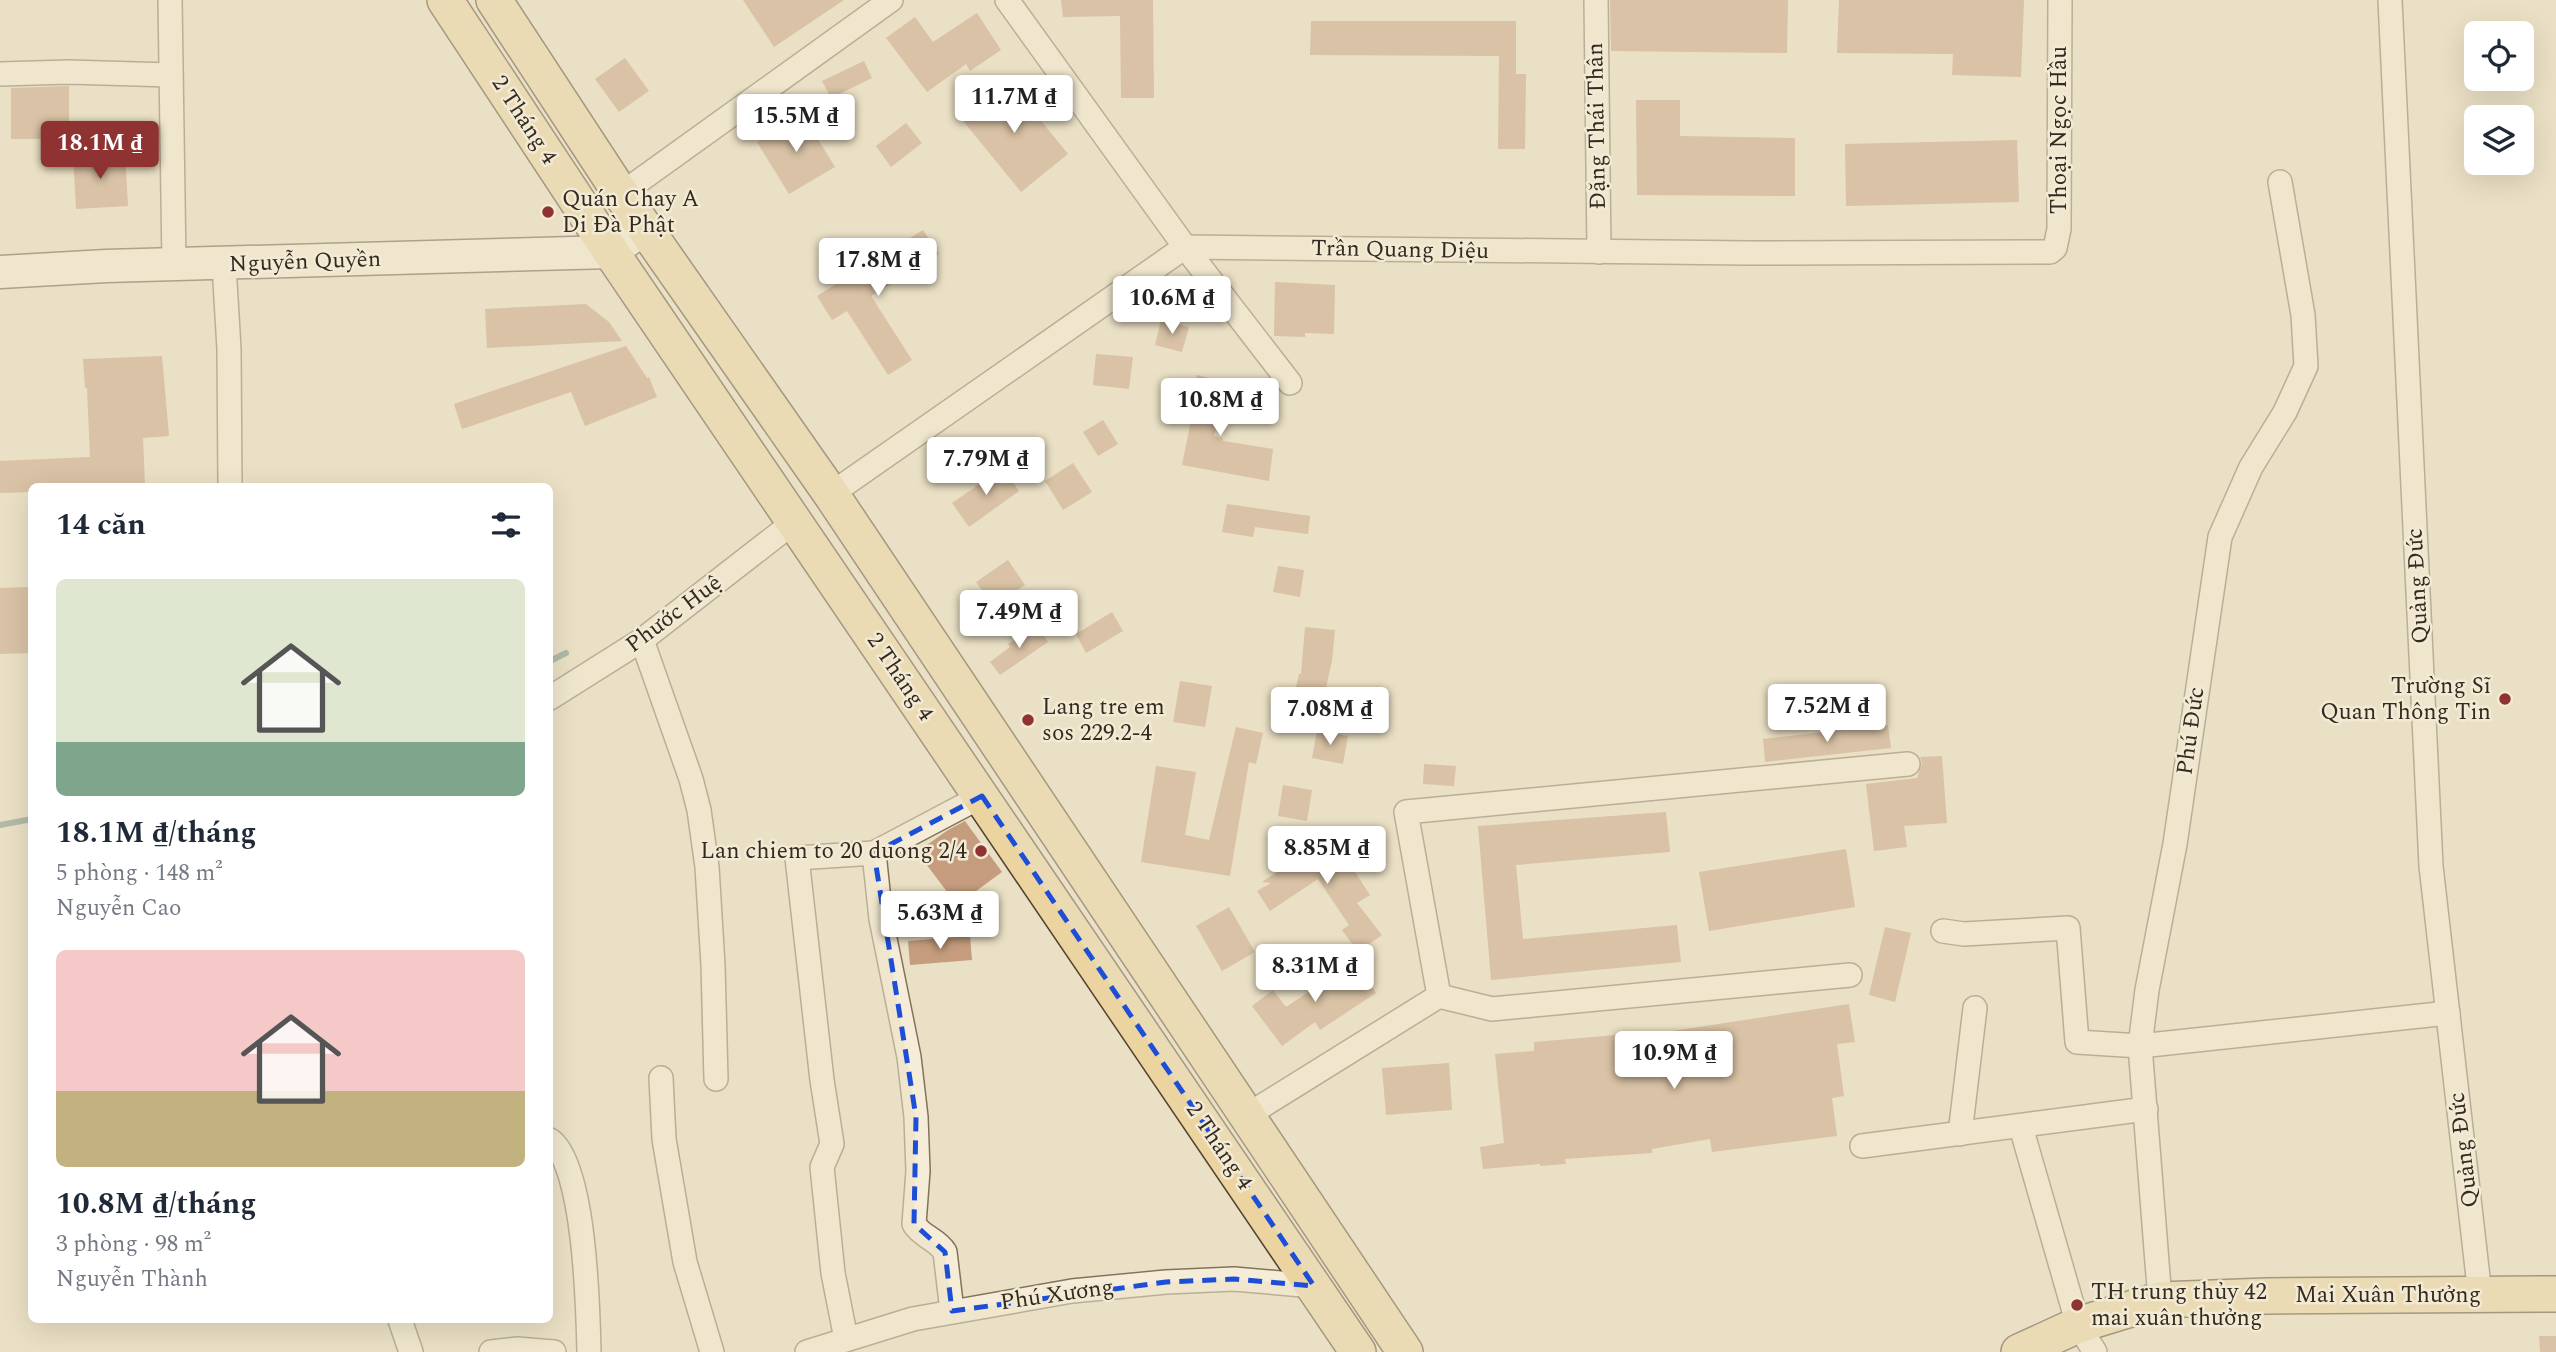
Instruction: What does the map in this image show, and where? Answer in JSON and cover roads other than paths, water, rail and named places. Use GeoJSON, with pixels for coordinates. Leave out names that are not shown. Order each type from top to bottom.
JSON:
{"type":"FeatureCollection","features":[{"type":"Feature","properties":{"kind":"main road","name":"2 Tháng 4"},"geometry":{"type":"LineString","coordinates":[[446,0],[611,253],[1358,1352]]}},
{"type":"Feature","properties":{"kind":"main road","name":"2 Tháng 4"},"geometry":{"type":"LineString","coordinates":[[494,0],[621,194],[831,494],[1405,1352]]}},
{"type":"Feature","properties":{"kind":"main road","name":"Mai Xuân Thưởng"},"geometry":{"type":"LineString","coordinates":[[2019,1352],[2087,1339],[2160,1300],[2267,1296],[2556,1294]]}},
{"type":"Feature","properties":{"kind":"street"},"geometry":{"type":"LineString","coordinates":[[170,0],[174,264]]}},
{"type":"Feature","properties":{"kind":"street"},"geometry":{"type":"LineString","coordinates":[[621,194],[891,0]]}},
{"type":"Feature","properties":{"kind":"street"},"geometry":{"type":"LineString","coordinates":[[1007,0],[1185,247],[1290,383]]}},
{"type":"Feature","properties":{"kind":"street","name":"Đặng Thái Thân"},"geometry":{"type":"LineString","coordinates":[[1596,0],[1599,252]]}},
{"type":"Feature","properties":{"kind":"street","name":"Thoại Ngọc Hầu"},"geometry":{"type":"LineString","coordinates":[[2046,253],[2055,248],[2060,229],[2060,0]]}},
{"type":"Feature","properties":{"kind":"street","name":"Quảng Đức"},"geometry":{"type":"LineString","coordinates":[[2390,0],[2431,866],[2480,1295]]}},
{"type":"Feature","properties":{"kind":"street"},"geometry":{"type":"LineString","coordinates":[[0,74],[69,72],[170,75]]}},
{"type":"Feature","properties":{"kind":"street","name":"Phú Đức"},"geometry":{"type":"LineString","coordinates":[[2160,1300],[2149,1188],[2140,1046],[2147,990],[2177,831],[2220,537],[2251,467],[2285,412],[2306,366],[2303,315],[2280,182]]}},
{"type":"Feature","properties":{"kind":"street"},"geometry":{"type":"LineString","coordinates":[[611,253],[645,228]]}},
{"type":"Feature","properties":{"kind":"street"},"geometry":{"type":"LineString","coordinates":[[831,494],[1185,247]]}},
{"type":"Feature","properties":{"kind":"street","name":"Trần Quang Diệu"},"geometry":{"type":"LineString","coordinates":[[1185,247],[1599,252],[2046,253]]}},
{"type":"Feature","properties":{"kind":"street","name":"Nguyễn Quyền"},"geometry":{"type":"LineString","coordinates":[[0,272],[174,264],[224,265],[611,253]]}},
{"type":"Feature","properties":{"kind":"street"},"geometry":{"type":"LineString","coordinates":[[224,265],[229,349],[230,483]]}},
{"type":"Feature","properties":{"kind":"street","name":"Phước Huệ"},"geometry":{"type":"LineString","coordinates":[[553,696],[599,670],[642,640],[794,522]]}},
{"type":"Feature","properties":{"kind":"street"},"geometry":{"type":"LineString","coordinates":[[642,640],[691,779],[699,810],[707,867],[716,1079]]}},
{"type":"Feature","properties":{"kind":"street"},"geometry":{"type":"LineString","coordinates":[[1439,996],[1406,812],[1908,764]]}},
{"type":"Feature","properties":{"kind":"street"},"geometry":{"type":"LineString","coordinates":[[846,1339],[833,1273],[822,1167],[832,1144],[822,1080],[797,858],[874,853],[982,796]]}},
{"type":"Feature","properties":{"kind":"street"},"geometry":{"type":"LineString","coordinates":[[874,853],[881,919],[909,1056],[916,1117],[918,1171],[914,1224],[919,1232],[941,1245],[945,1252],[952,1311]]}},
{"type":"Feature","properties":{"kind":"street"},"geometry":{"type":"LineString","coordinates":[[1943,931],[1964,934],[2068,928],[2077,1042],[2140,1046],[2448,1013]]}},
{"type":"Feature","properties":{"kind":"street"},"geometry":{"type":"LineString","coordinates":[[1246,1116],[1439,996],[1492,1009],[1850,975]]}},
{"type":"Feature","properties":{"kind":"street"},"geometry":{"type":"LineString","coordinates":[[1960,1134],[1975,1008]]}},
{"type":"Feature","properties":{"kind":"street"},"geometry":{"type":"LineString","coordinates":[[661,1078],[664,1139],[685,1262],[712,1352]]}},
{"type":"Feature","properties":{"kind":"street"},"geometry":{"type":"LineString","coordinates":[[1862,1146],[2146,1109]]}},
{"type":"Feature","properties":{"kind":"street"},"geometry":{"type":"LineString","coordinates":[[2021,1127],[2087,1339]]}},
{"type":"Feature","properties":{"kind":"street"},"geometry":{"type":"LineString","coordinates":[[553,1142],[565,1163],[579,1223],[586,1275],[589,1352]]}},
{"type":"Feature","properties":{"kind":"street","name":"Phú Xương"},"geometry":{"type":"LineString","coordinates":[[807,1352],[913,1319],[1072,1292],[1166,1282],[1234,1279],[1314,1286]]}},
{"type":"Feature","properties":{"kind":"street"},"geometry":{"type":"LineString","coordinates":[[401,1323],[411,1352]]}},
{"type":"Feature","properties":{"kind":"street"},"geometry":{"type":"LineString","coordinates":[[491,1352],[516,1349],[554,1352]]}},
{"type":"Feature","properties":{"kind":"waterway"},"geometry":{"type":"LineString","coordinates":[[553,660],[566,653]]}},
{"type":"Feature","properties":{"kind":"waterway"},"geometry":{"type":"LineString","coordinates":[[0,825],[28,820]]}},
{"type":"Feature","properties":{"kind":"place","name":"Quán Chay A Di Đà Phật"},"geometry":{"type":"Point","coordinates":[548,212]}},
{"type":"Feature","properties":{"kind":"place","name":"Trường Sĩ Quan Thông Tin"},"geometry":{"type":"Point","coordinates":[2505,699]}},
{"type":"Feature","properties":{"kind":"place","name":"Lang tre em sos 229.2-4"},"geometry":{"type":"Point","coordinates":[1028,720]}},
{"type":"Feature","properties":{"kind":"place","name":"Lan chiem to 20 duong 2/4"},"geometry":{"type":"Point","coordinates":[981,851]}},
{"type":"Feature","properties":{"kind":"place","name":"TH trung thủy 42 mai xuân thưởng"},"geometry":{"type":"Point","coordinates":[2077,1305]}}]}
